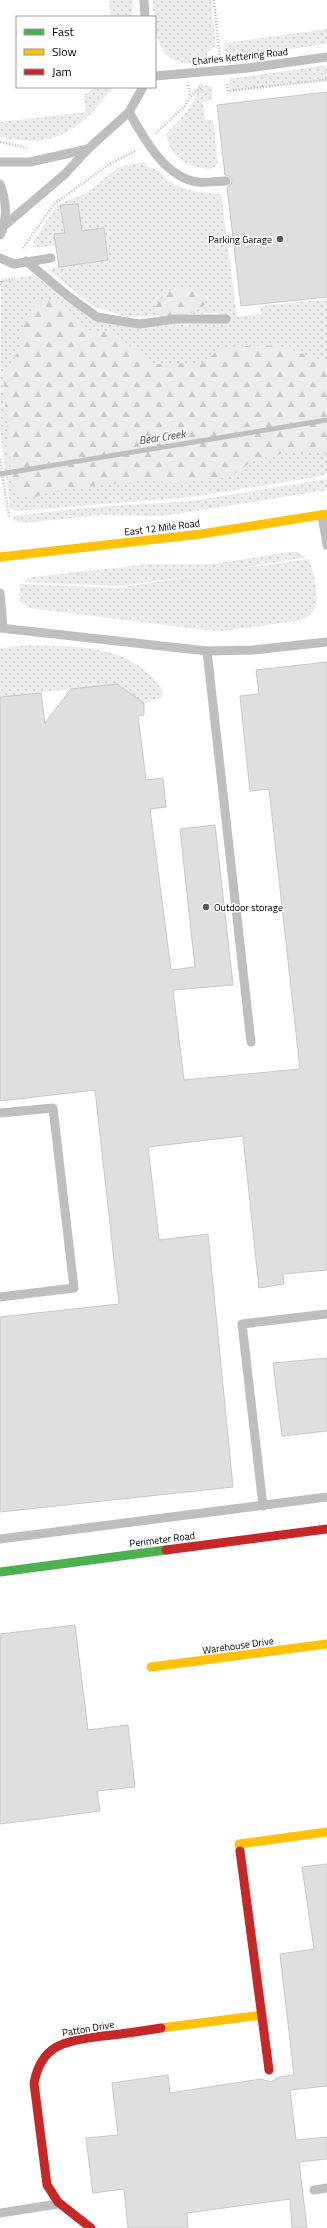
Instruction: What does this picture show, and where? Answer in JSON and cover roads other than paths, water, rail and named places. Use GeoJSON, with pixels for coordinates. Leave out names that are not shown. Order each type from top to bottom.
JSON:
{"type":"FeatureCollection","features":[{"type":"Feature","properties":{"kind":"street","name":"East 12 Mile Road"},"geometry":{"type":"LineString","coordinates":[[0,557],[201,534],[325,514]]}},
{"type":"Feature","properties":{"kind":"street","name":"Perimeter Road"},"geometry":{"type":"LineString","coordinates":[[0,1572],[327,1529]]}},
{"type":"Feature","properties":{"kind":"street","name":"Warehouse Drive"},"geometry":{"type":"LineString","coordinates":[[151,1667],[327,1644]]}},
{"type":"Feature","properties":{"kind":"street"},"geometry":{"type":"LineString","coordinates":[[269,2070],[239,1844],[327,1832]]}},
{"type":"Feature","properties":{"kind":"street","name":"Patton Drive"},"geometry":{"type":"LineString","coordinates":[[91,2228],[61,2204],[50,2191],[45,2178],[34,2082],[40,2061],[49,2050],[61,2044],[79,2039],[262,2015]]}},
{"type":"Feature","properties":{"kind":"lane"},"geometry":{"type":"LineString","coordinates":[[144,0],[145,16]]}},
{"type":"Feature","properties":{"kind":"lane","name":"Charles Kettering Road"},"geometry":{"type":"LineString","coordinates":[[156,76],[248,68],[327,57]]}},
{"type":"Feature","properties":{"kind":"lane"},"geometry":{"type":"LineString","coordinates":[[4,225],[65,174],[88,149],[129,112],[141,88]]}},
{"type":"Feature","properties":{"kind":"lane"},"geometry":{"type":"LineString","coordinates":[[129,112],[162,160],[181,177],[198,182],[226,181]]}},
{"type":"Feature","properties":{"kind":"lane"},"geometry":{"type":"LineString","coordinates":[[0,162],[30,162],[88,149]]}},
{"type":"Feature","properties":{"kind":"lane"},"geometry":{"type":"LineString","coordinates":[[0,184],[5,202],[4,225],[0,235]]}},
{"type":"Feature","properties":{"kind":"lane"},"geometry":{"type":"LineString","coordinates":[[0,258],[14,264],[51,258]]}},
{"type":"Feature","properties":{"kind":"lane"},"geometry":{"type":"LineString","coordinates":[[26,261],[68,296],[97,317],[139,324],[178,319],[226,319]]}},
{"type":"Feature","properties":{"kind":"lane"},"geometry":{"type":"LineString","coordinates":[[325,514],[327,545]]}},
{"type":"Feature","properties":{"kind":"lane"},"geometry":{"type":"LineString","coordinates":[[0,593],[2,628],[207,651],[253,650],[327,642]]}},
{"type":"Feature","properties":{"kind":"lane"},"geometry":{"type":"LineString","coordinates":[[207,651],[251,1042]]}},
{"type":"Feature","properties":{"kind":"lane"},"geometry":{"type":"LineString","coordinates":[[0,1113],[53,1108],[74,1288],[0,1297]]}},
{"type":"Feature","properties":{"kind":"lane"},"geometry":{"type":"LineString","coordinates":[[263,1506],[242,1324],[327,1314]]}},
{"type":"Feature","properties":{"kind":"lane"},"geometry":{"type":"LineString","coordinates":[[0,1539],[327,1497]]}},
{"type":"Feature","properties":{"kind":"lane"},"geometry":{"type":"LineString","coordinates":[[314,2190],[327,2188]]}},
{"type":"Feature","properties":{"kind":"lane"},"geometry":{"type":"LineString","coordinates":[[0,2213],[61,2204]]}},
{"type":"Feature","properties":{"kind":"waterway","name":"Bear Creek"},"geometry":{"type":"LineString","coordinates":[[0,474],[327,420]]}},
{"type":"Feature","properties":{"kind":"place","name":"Parking Garage"},"geometry":{"type":"Point","coordinates":[280,239]}},
{"type":"Feature","properties":{"kind":"place","name":"Outdoor storage"},"geometry":{"type":"Point","coordinates":[206,907]}}]}
